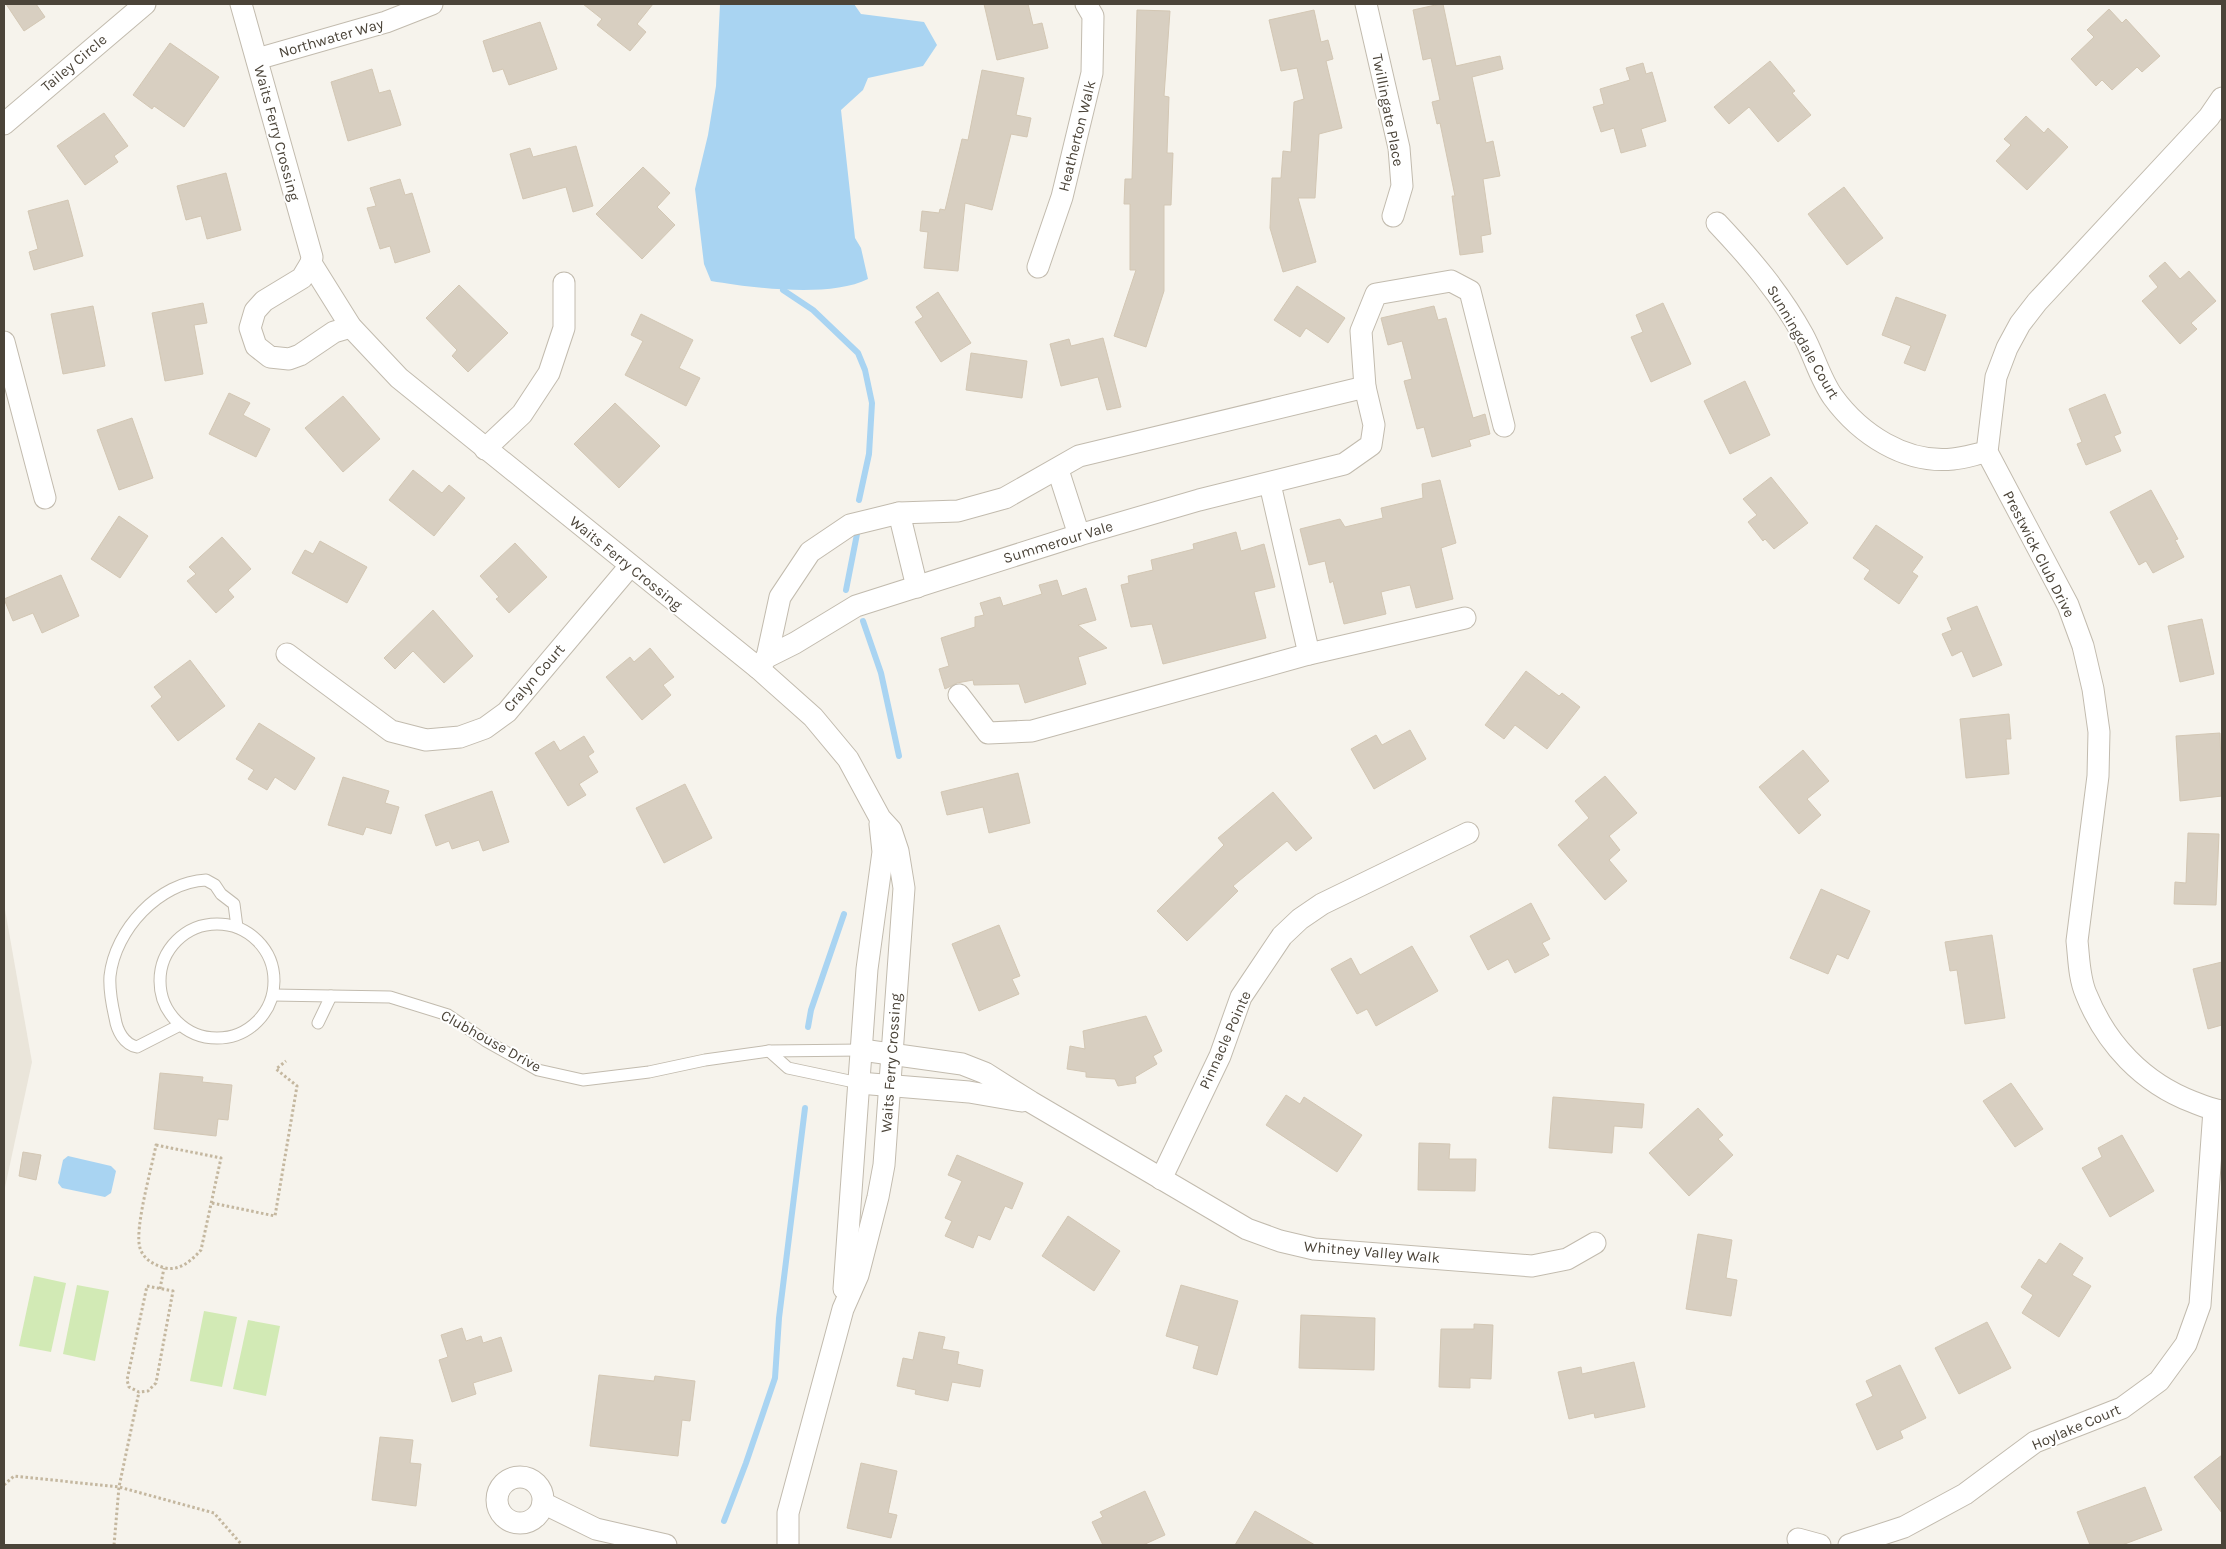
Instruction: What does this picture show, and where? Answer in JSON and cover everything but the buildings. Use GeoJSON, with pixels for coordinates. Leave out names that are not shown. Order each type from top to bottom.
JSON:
{"type":"FeatureCollection","features":[{"type":"Feature","properties":{"kind":"street","name":"Tailey Circle"},"geometry":{"type":"LineString","coordinates":[[4,124],[144,4]]}},
{"type":"Feature","properties":{"kind":"street","name":"Waits Ferry Crossing"},"geometry":{"type":"LineString","coordinates":[[241,4],[312,257],[311,263],[350,327],[399,378],[485,449],[630,566],[762,662],[813,717],[848,759],[880,818],[891,830],[896,844],[904,888],[884,1165],[858,1275],[843,1309],[788,1513],[788,1545]]}},
{"type":"Feature","properties":{"kind":"street","name":"Northwater Way"},"geometry":{"type":"LineString","coordinates":[[257,59],[386,22],[432,4]]}},
{"type":"Feature","properties":{"kind":"street","name":"Heatherton Walk"},"geometry":{"type":"LineString","coordinates":[[1038,267],[1062,197],[1092,73],[1092,16],[1086,4]]}},
{"type":"Feature","properties":{"kind":"street","name":"Twillingate Place"},"geometry":{"type":"LineString","coordinates":[[1366,4],[1399,148],[1402,186],[1393,216]]}},
{"type":"Feature","properties":{"kind":"street"},"geometry":{"type":"LineString","coordinates":[[1987,452],[1996,377],[2007,348],[2020,324],[2037,302],[2209,117],[2222,98]]}},
{"type":"Feature","properties":{"kind":"street","name":"Sunningdale Court"},"geometry":{"type":"LineString","coordinates":[[1717,224],[1750,258],[1777,294],[1803,335],[1832,396],[1859,427],[1890,447],[1920,457],[1952,459],[1987,452]]}},
{"type":"Feature","properties":{"kind":"street"},"geometry":{"type":"LineString","coordinates":[[311,263],[302,278],[264,301],[255,311],[250,328],[256,346],[270,357],[289,359],[300,355],[334,332],[350,327]]}},
{"type":"Feature","properties":{"kind":"street"},"geometry":{"type":"LineString","coordinates":[[762,662],[780,598],[810,552],[850,525],[899,513],[958,511],[1005,498],[1058,470],[1079,456],[1365,386],[1361,331],[1376,294],[1452,281],[1470,291],[1504,426]]}},
{"type":"Feature","properties":{"kind":"street"},"geometry":{"type":"LineString","coordinates":[[485,449],[522,414],[549,373],[564,328],[564,283]]}},
{"type":"Feature","properties":{"kind":"street"},"geometry":{"type":"LineString","coordinates":[[4,342],[45,498]]}},
{"type":"Feature","properties":{"kind":"street","name":"Summerour Vale"},"geometry":{"type":"LineString","coordinates":[[762,662],[856,606],[917,587],[930,580],[1199,500],[1270,484],[1344,464],[1371,445],[1374,425],[1365,386]]}},
{"type":"Feature","properties":{"kind":"street","name":"Prestwick Club Drive"},"geometry":{"type":"LineString","coordinates":[[1987,452],[2068,605],[2083,646],[2093,688],[2099,732],[2098,776],[2077,941],[2079,968],[2085,993],[2106,1035],[2135,1068],[2170,1093],[2218,1110]]}},
{"type":"Feature","properties":{"kind":"street"},"geometry":{"type":"LineString","coordinates":[[1058,470],[1079,535]]}},
{"type":"Feature","properties":{"kind":"street"},"geometry":{"type":"LineString","coordinates":[[1270,484],[1309,654]]}},
{"type":"Feature","properties":{"kind":"street"},"geometry":{"type":"LineString","coordinates":[[899,513],[917,587]]}},
{"type":"Feature","properties":{"kind":"street","name":"Cralyn Court"},"geometry":{"type":"LineString","coordinates":[[287,654],[392,731],[426,740],[460,737],[485,728],[507,712],[630,566]]}},
{"type":"Feature","properties":{"kind":"street"},"geometry":{"type":"LineString","coordinates":[[959,695],[988,733],[1032,731],[1309,654],[1465,618]]}},
{"type":"Feature","properties":{"kind":"street","name":"Waits Ferry Crossing"},"geometry":{"type":"LineString","coordinates":[[843,1309],[867,968],[883,852],[880,818]]}},
{"type":"Feature","properties":{"kind":"street","name":"Pinnacle Pointe"},"geometry":{"type":"LineString","coordinates":[[1161,1179],[1220,1056],[1241,997],[1282,936],[1300,919],[1322,904],[1468,833]]}},
{"type":"Feature","properties":{"kind":"street","name":"Whitney Valley Walk"},"geometry":{"type":"LineString","coordinates":[[862,1050],[962,1064],[986,1072],[1031,1102],[1247,1229],[1280,1241],[1314,1249],[1532,1266],[1567,1260],[1595,1243]]}},
{"type":"Feature","properties":{"kind":"street","name":"Whitney Valley Walk"},"geometry":{"type":"LineString","coordinates":[[859,1083],[890,1084],[969,1092],[1031,1102]]}},
{"type":"Feature","properties":{"kind":"street","name":"Hoylake Court"},"geometry":{"type":"LineString","coordinates":[[1848,1545],[1904,1527],[1965,1494],[2035,1442],[2122,1408],[2159,1381],[2186,1344],[2200,1305],[2218,1110]]}},
{"type":"Feature","properties":{"kind":"street"},"geometry":{"type":"LineString","coordinates":[[543,1503],[596,1529],[666,1545]]}},
{"type":"Feature","properties":{"kind":"street"},"geometry":{"type":"LineString","coordinates":[[1798,1539],[1820,1545]]}},
{"type":"Feature","properties":{"kind":"lane"},"geometry":{"type":"LineString","coordinates":[[180,1025],[137,1047],[130,1046],[122,1037],[112,1007],[110,976],[116,952],[125,933],[148,907],[164,895],[193,881],[206,880],[215,885],[221,894],[229,899],[237,914],[237,927]]}},
{"type":"Feature","properties":{"kind":"lane"},"geometry":{"type":"LineString","coordinates":[[218,923],[237,927],[254,936],[269,957],[273,969],[273,995],[261,1017],[252,1026],[234,1035],[215,1038],[202,1036],[180,1025],[171,1015],[160,992],[161,966],[165,954],[182,935],[193,928],[218,923]]}},
{"type":"Feature","properties":{"kind":"lane","name":"Clubhouse Drive"},"geometry":{"type":"LineString","coordinates":[[273,995],[390,998],[448,1015],[486,1041],[538,1070],[584,1080],[649,1072],[705,1060],[769,1051],[862,1050]]}},
{"type":"Feature","properties":{"kind":"lane"},"geometry":{"type":"LineString","coordinates":[[318,1023],[331,996]]}},
{"type":"Feature","properties":{"kind":"lane"},"geometry":{"type":"LineString","coordinates":[[769,1051],[788,1068],[859,1083]]}},
{"type":"Feature","properties":{"kind":"path"},"geometry":{"type":"LineString","coordinates":[[212,1203],[275,1216],[297,1086],[276,1069],[286,1061]]}},
{"type":"Feature","properties":{"kind":"path"},"geometry":{"type":"LineString","coordinates":[[156,1145],[221,1158],[201,1250],[185,1265],[177,1268],[164,1268],[149,1261],[143,1255],[138,1239],[156,1145]]}},
{"type":"Feature","properties":{"kind":"path"},"geometry":{"type":"LineString","coordinates":[[160,1289],[164,1268]]}},
{"type":"Feature","properties":{"kind":"path"},"geometry":{"type":"LineString","coordinates":[[146,1286],[160,1289],[172,1291],[156,1383],[148,1391],[139,1392],[129,1387],[127,1380],[146,1286]]}},
{"type":"Feature","properties":{"kind":"path"},"geometry":{"type":"LineString","coordinates":[[114,1545],[119,1487],[139,1392]]}},
{"type":"Feature","properties":{"kind":"path"},"geometry":{"type":"LineString","coordinates":[[4,1485],[14,1476],[119,1487],[214,1513],[242,1545]]}},
{"type":"Feature","properties":{"kind":"shaded area"},"geometry":{"type":"Polygon","coordinates":[[[4,904],[32,1062],[4,1192],[4,904]]]}},
{"type":"Feature","properties":{"kind":"green space"},"geometry":{"type":"Polygon","coordinates":[[[34,1276],[66,1283],[51,1352],[19,1346],[34,1276]]]}},
{"type":"Feature","properties":{"kind":"green space"},"geometry":{"type":"Polygon","coordinates":[[[77,1285],[109,1291],[95,1361],[63,1354],[77,1285]]]}},
{"type":"Feature","properties":{"kind":"green space"},"geometry":{"type":"Polygon","coordinates":[[[204,1311],[237,1317],[222,1387],[190,1381],[204,1311]]]}},
{"type":"Feature","properties":{"kind":"green space"},"geometry":{"type":"Polygon","coordinates":[[[248,1320],[280,1326],[266,1396],[233,1389],[248,1320]]]}},
{"type":"Feature","properties":{"kind":"water"},"geometry":{"type":"Polygon","coordinates":[[[720,4],[854,4],[861,14],[924,22],[937,45],[923,66],[868,78],[863,90],[841,110],[855,238],[861,248],[868,279],[852,285],[813,290],[791,290],[711,281],[704,264],[695,189],[708,135],[716,86],[720,4]]]}},
{"type":"Feature","properties":{"kind":"water"},"geometry":{"type":"Polygon","coordinates":[[[68,1156],[111,1166],[116,1171],[111,1193],[105,1197],[62,1188],[58,1183],[63,1160],[68,1156]]]}},
{"type":"Feature","properties":{"kind":"waterway"},"geometry":{"type":"LineString","coordinates":[[783,290],[813,310],[858,353],[865,370],[872,403],[869,454],[859,500]]}},
{"type":"Feature","properties":{"kind":"waterway"},"geometry":{"type":"LineString","coordinates":[[846,590],[857,534]]}},
{"type":"Feature","properties":{"kind":"waterway"},"geometry":{"type":"LineString","coordinates":[[863,621],[881,673],[899,756]]}},
{"type":"Feature","properties":{"kind":"waterway"},"geometry":{"type":"LineString","coordinates":[[808,1027],[811,1010],[844,914]]}},
{"type":"Feature","properties":{"kind":"waterway"},"geometry":{"type":"LineString","coordinates":[[724,1521],[775,1378],[779,1318],[805,1108]]}}]}
